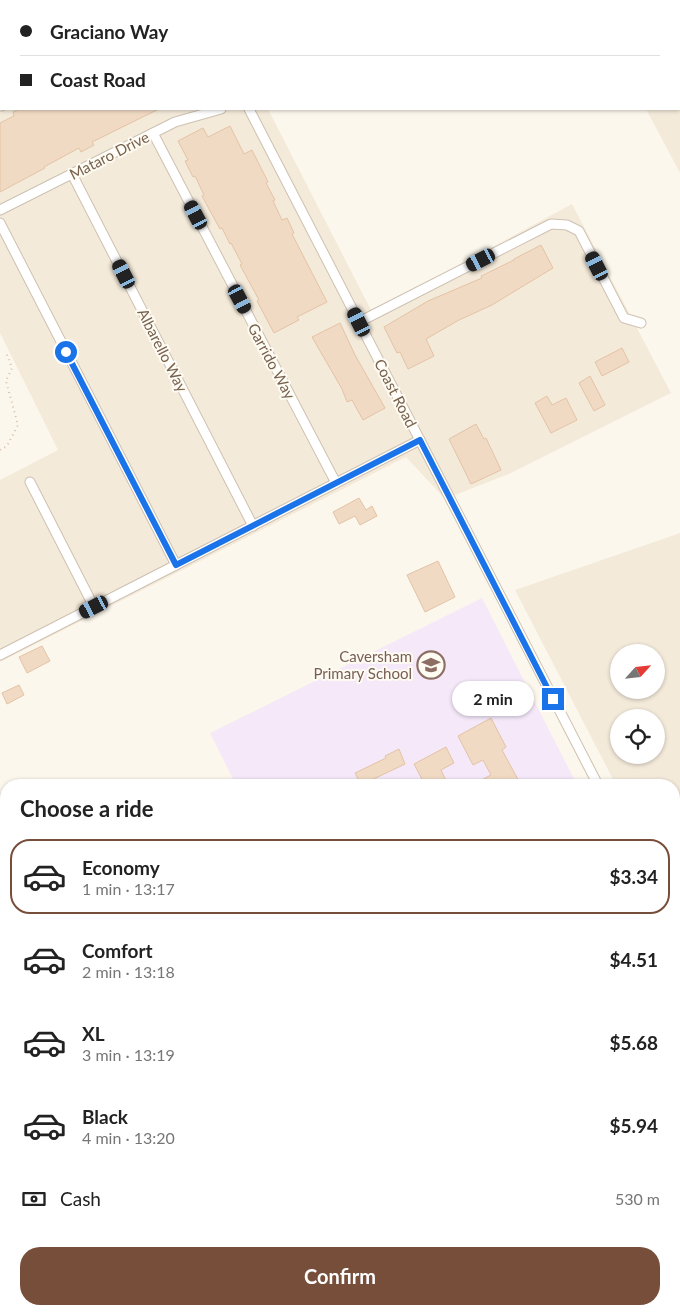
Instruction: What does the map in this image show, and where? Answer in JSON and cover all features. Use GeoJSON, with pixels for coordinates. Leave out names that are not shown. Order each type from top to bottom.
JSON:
{"type":"FeatureCollection","features":[{"type":"Feature","properties":{"kind":"street","name":"Mataro Drive"},"geometry":{"type":"LineString","coordinates":[[0,210],[174,122],[217,110]]}},
{"type":"Feature","properties":{"kind":"street","name":"Coast Road"},"geometry":{"type":"LineString","coordinates":[[250,110],[595,779]]}},
{"type":"Feature","properties":{"kind":"street","name":"Garrido Way"},"geometry":{"type":"LineString","coordinates":[[153,133],[336,483]]}},
{"type":"Feature","properties":{"kind":"street","name":"Albarello Way"},"geometry":{"type":"LineString","coordinates":[[72,174],[253,526]]}},
{"type":"Feature","properties":{"kind":"street"},"geometry":{"type":"LineString","coordinates":[[0,223],[176,565]]}},
{"type":"Feature","properties":{"kind":"street"},"geometry":{"type":"LineString","coordinates":[[359,322],[551,224],[567,225],[579,231],[624,318],[641,323]]}},
{"type":"Feature","properties":{"kind":"street"},"geometry":{"type":"LineString","coordinates":[[0,655],[420,440]]}},
{"type":"Feature","properties":{"kind":"street"},"geometry":{"type":"LineString","coordinates":[[30,482],[94,607]]}},
{"type":"Feature","properties":{"kind":"path"},"geometry":{"type":"LineString","coordinates":[[0,450],[7,446],[18,425],[6,381],[12,368],[6,352]]}},
{"type":"Feature","properties":{"kind":"shaded area"},"geometry":{"type":"Polygon","coordinates":[[[0,110],[269,110],[372,312],[572,204],[671,393],[511,473],[445,499],[406,457],[0,662],[0,480],[58,450],[0,333],[0,110]]]}},
{"type":"Feature","properties":{"kind":"shaded area"},"geometry":{"type":"Polygon","coordinates":[[[647,110],[680,110],[680,173],[647,110]]]}},
{"type":"Feature","properties":{"kind":"shaded area"},"geometry":{"type":"Polygon","coordinates":[[[680,533],[680,779],[613,779],[515,590],[680,533]]]}},
{"type":"Feature","properties":{"kind":"shaded area","name":"Caversham Primary School"},"geometry":{"type":"Polygon","coordinates":[[[482,598],[574,779],[233,779],[210,733],[482,598]]]}},
{"type":"Feature","properties":{"kind":"building"},"geometry":{"type":"Polygon","coordinates":[[[17,110],[157,110],[92,142],[94,145],[81,152],[79,148],[0,192],[0,123],[14,116],[13,112],[17,110]]]}},
{"type":"Feature","properties":{"kind":"building"},"geometry":{"type":"Polygon","coordinates":[[[230,126],[244,154],[252,150],[268,182],[266,183],[275,200],[273,201],[282,220],[287,218],[294,233],[292,234],[327,302],[297,317],[299,320],[274,333],[257,301],[259,300],[240,265],[242,264],[231,243],[222,228],[220,229],[202,196],[204,195],[185,161],[188,160],[178,141],[203,128],[208,137],[230,126]]]}},
{"type":"Feature","properties":{"kind":"building"},"geometry":{"type":"Polygon","coordinates":[[[541,245],[553,268],[492,305],[459,320],[426,339],[434,356],[408,369],[400,352],[397,353],[384,327],[428,301],[482,278],[481,276],[541,245]]]}},
{"type":"Feature","properties":{"kind":"building"},"geometry":{"type":"Polygon","coordinates":[[[340,323],[355,355],[385,408],[363,420],[352,400],[347,402],[342,389],[312,337],[340,323]]]}},
{"type":"Feature","properties":{"kind":"building"},"geometry":{"type":"Polygon","coordinates":[[[622,348],[629,362],[602,376],[595,362],[622,348]]]}},
{"type":"Feature","properties":{"kind":"building"},"geometry":{"type":"Polygon","coordinates":[[[590,376],[605,405],[594,411],[579,383],[590,376]]]}},
{"type":"Feature","properties":{"kind":"building"},"geometry":{"type":"Polygon","coordinates":[[[547,396],[552,405],[566,398],[577,420],[551,433],[535,403],[547,396]]]}},
{"type":"Feature","properties":{"kind":"building"},"geometry":{"type":"Polygon","coordinates":[[[476,424],[484,439],[486,438],[501,470],[471,484],[449,439],[476,424]]]}},
{"type":"Feature","properties":{"kind":"building"},"geometry":{"type":"Polygon","coordinates":[[[359,498],[366,510],[372,506],[377,516],[360,525],[355,516],[339,524],[333,512],[359,498]]]}},
{"type":"Feature","properties":{"kind":"building"},"geometry":{"type":"Polygon","coordinates":[[[438,561],[455,597],[425,612],[407,575],[438,561]]]}},
{"type":"Feature","properties":{"kind":"building"},"geometry":{"type":"Polygon","coordinates":[[[42,646],[50,661],[27,673],[19,657],[42,646]]]}},
{"type":"Feature","properties":{"kind":"building"},"geometry":{"type":"Polygon","coordinates":[[[19,685],[24,695],[7,704],[2,693],[19,685]]]}},
{"type":"Feature","properties":{"kind":"building"},"geometry":{"type":"Polygon","coordinates":[[[491,718],[506,747],[502,750],[518,779],[483,779],[491,775],[483,760],[473,765],[458,736],[491,718]]]}},
{"type":"Feature","properties":{"kind":"building"},"geometry":{"type":"Polygon","coordinates":[[[446,747],[454,763],[441,770],[445,779],[422,779],[414,764],[446,747]]]}},
{"type":"Feature","properties":{"kind":"building"},"geometry":{"type":"Polygon","coordinates":[[[399,749],[405,764],[374,779],[358,779],[355,773],[386,758],[385,756],[399,749]]]}},
{"type":"Feature","properties":{"kind":"place","name":"Caversham Primary School"},"geometry":{"type":"Point","coordinates":[431,665]}},
{"type":"Feature","properties":{"kind":"route"},"geometry":{"type":"LineString","coordinates":[[66,352],[176,565],[420,440],[553,699]]}}]}
